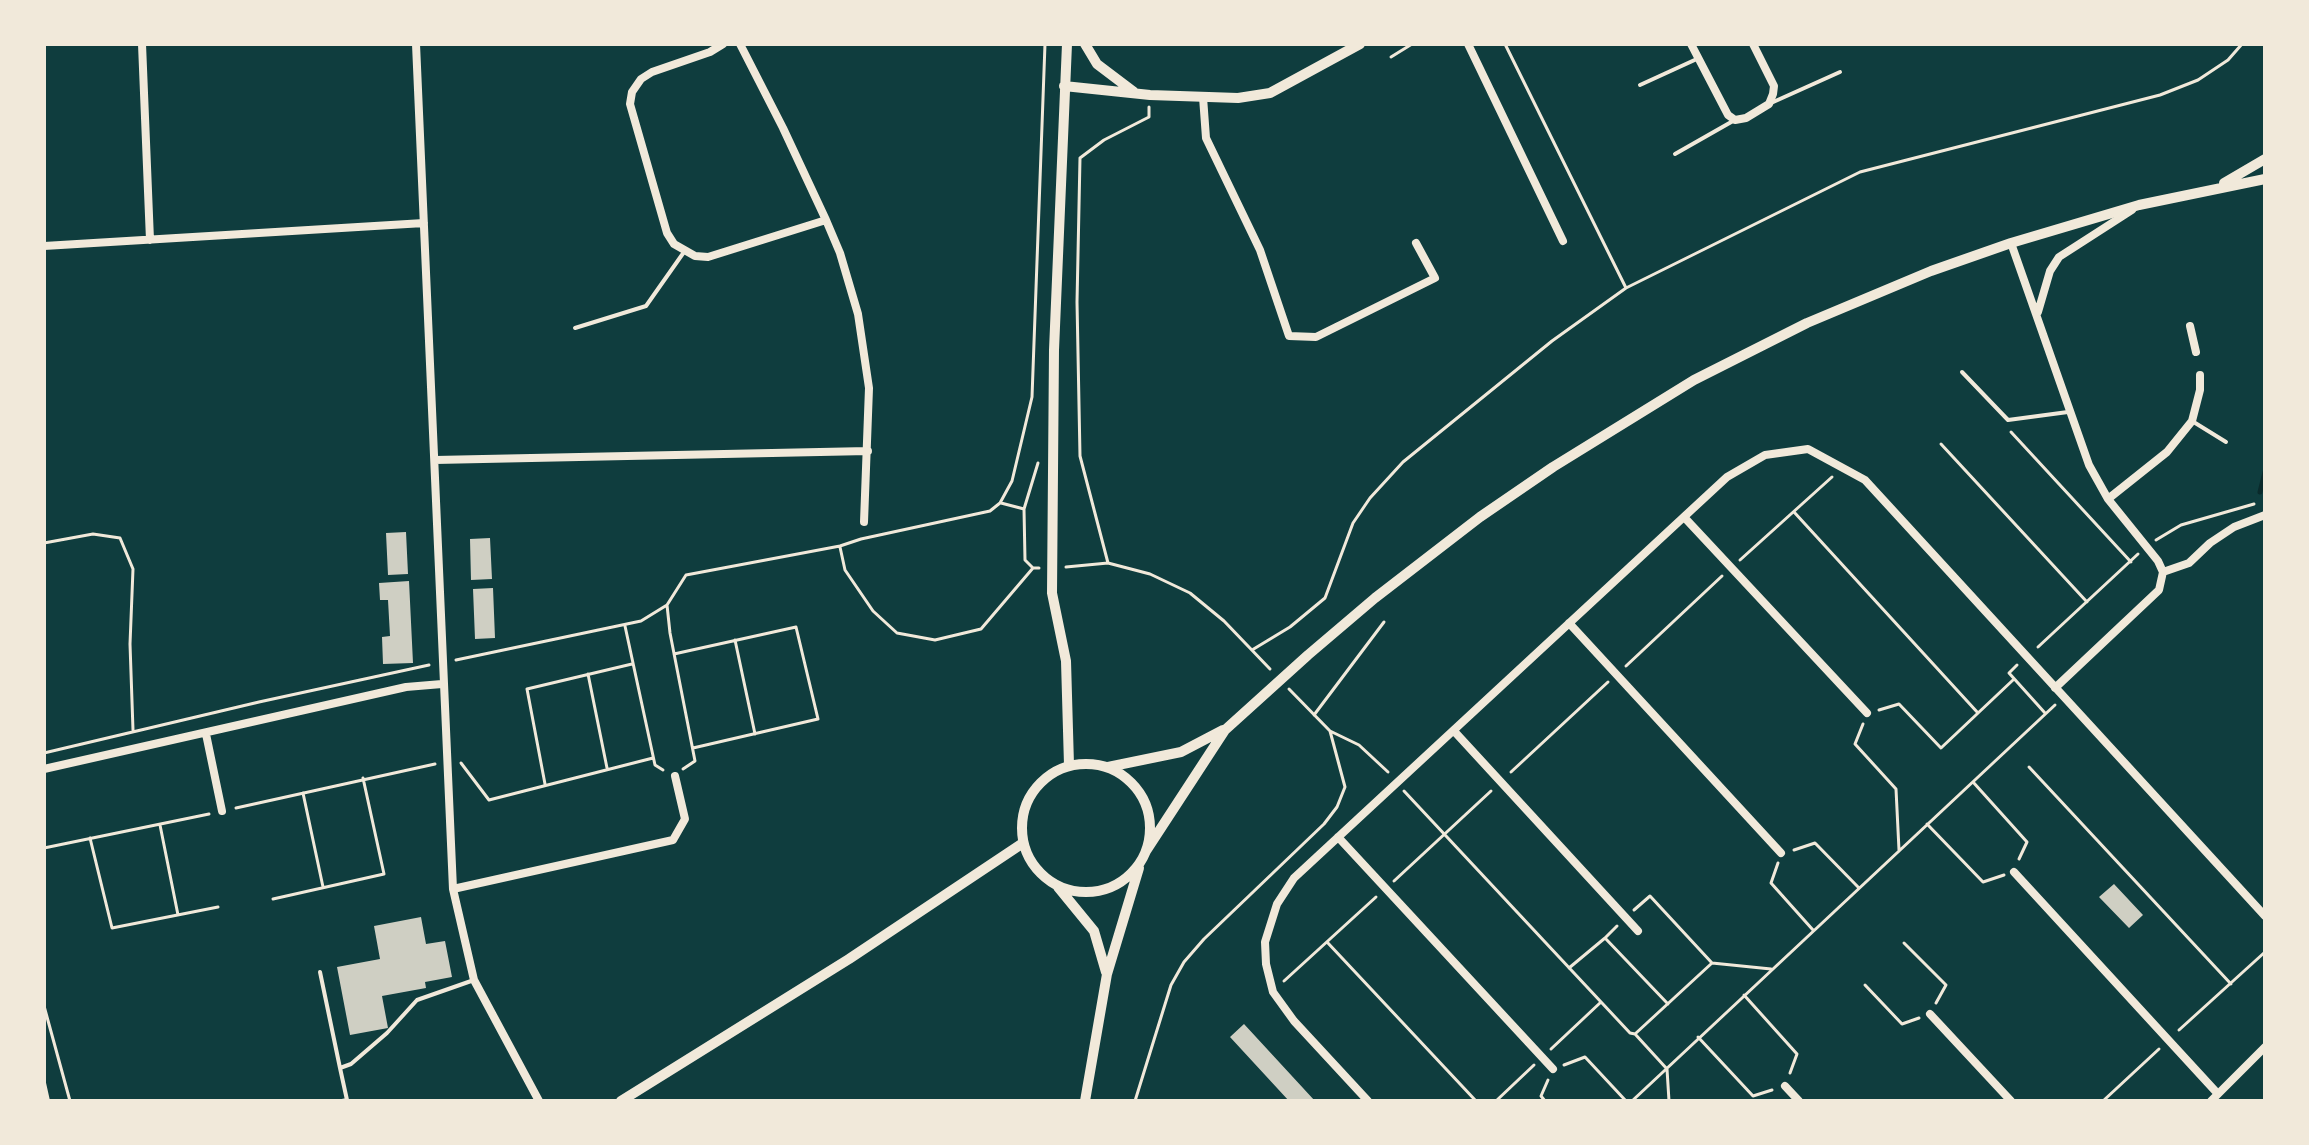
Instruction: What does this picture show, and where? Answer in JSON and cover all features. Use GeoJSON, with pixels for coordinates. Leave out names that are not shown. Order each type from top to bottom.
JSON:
{"type":"FeatureCollection","features":[{"type":"Feature","properties":{"kind":"street"},"geometry":{"type":"LineString","coordinates":[[142,44],[150,240]]}},
{"type":"Feature","properties":{"kind":"street"},"geometry":{"type":"LineString","coordinates":[[416,44],[453,889],[474,980],[539,1101]]}},
{"type":"Feature","properties":{"kind":"street"},"geometry":{"type":"LineString","coordinates":[[723,44],[710,52],[652,72],[641,79],[632,92],[630,104],[667,233],[684,252],[708,257],[826,220]]}},
{"type":"Feature","properties":{"kind":"street"},"geometry":{"type":"LineString","coordinates":[[740,44],[826,220],[840,253],[858,314],[869,388],[864,522]]}},
{"type":"Feature","properties":{"kind":"street"},"geometry":{"type":"LineString","coordinates":[[1067,44],[1054,350],[1052,593],[1066,661],[1069,765]]}},
{"type":"Feature","properties":{"kind":"street"},"geometry":{"type":"LineString","coordinates":[[1085,44],[1097,64],[1137,94]]}},
{"type":"Feature","properties":{"kind":"street"},"geometry":{"type":"LineString","coordinates":[[1468,44],[1563,241]]}},
{"type":"Feature","properties":{"kind":"street"},"geometry":{"type":"LineString","coordinates":[[1691,44],[1728,115],[1735,120],[1746,118],[1769,104],[1774,86],[1753,44]]}},
{"type":"Feature","properties":{"kind":"street"},"geometry":{"type":"LineString","coordinates":[[1064,86],[1150,95],[1238,98],[1270,93],[1354,46]]}},
{"type":"Feature","properties":{"kind":"street"},"geometry":{"type":"LineString","coordinates":[[1203,97],[1206,138],[1260,250],[1289,336],[1316,337],[1435,278],[1416,243]]}},
{"type":"Feature","properties":{"kind":"street"},"geometry":{"type":"LineString","coordinates":[[2215,188],[2265,159]]}},
{"type":"Feature","properties":{"kind":"street"},"geometry":{"type":"LineString","coordinates":[[1085,1101],[1107,974],[1146,851],[1225,730],[1375,598],[1480,517],[1553,467],[1694,380],[1807,323],[1931,271],[2011,243],[2139,205],[2265,179]]}},
{"type":"Feature","properties":{"kind":"street"},"geometry":{"type":"LineString","coordinates":[[2037,314],[2050,271],[2059,257],[2139,205]]}},
{"type":"Feature","properties":{"kind":"street"},"geometry":{"type":"LineString","coordinates":[[44,246],[424,223]]}},
{"type":"Feature","properties":{"kind":"street"},"geometry":{"type":"LineString","coordinates":[[2011,243],[2089,465],[2108,499],[2147,546],[2163,572],[2159,590],[2055,688]]}},
{"type":"Feature","properties":{"kind":"street"},"geometry":{"type":"LineString","coordinates":[[2190,326],[2196,352]]}},
{"type":"Feature","properties":{"kind":"street"},"geometry":{"type":"LineString","coordinates":[[2108,499],[2167,452],[2192,421],[2200,390],[2200,375]]}},
{"type":"Feature","properties":{"kind":"street"},"geometry":{"type":"LineString","coordinates":[[1368,1101],[1294,1021],[1273,992],[1266,964],[1265,942],[1277,904],[1294,878],[1727,477],[1765,455],[1808,449],[1865,480],[2265,916]]}},
{"type":"Feature","properties":{"kind":"street"},"geometry":{"type":"LineString","coordinates":[[435,460],[868,451]]}},
{"type":"Feature","properties":{"kind":"street"},"geometry":{"type":"LineString","coordinates":[[2163,572],[2189,563],[2210,543],[2234,527],[2265,515]]}},
{"type":"Feature","properties":{"kind":"street"},"geometry":{"type":"LineString","coordinates":[[1684,517],[1867,713]]}},
{"type":"Feature","properties":{"kind":"street"},"geometry":{"type":"LineString","coordinates":[[1569,623],[1781,853]]}},
{"type":"Feature","properties":{"kind":"street"},"geometry":{"type":"LineString","coordinates":[[44,769],[406,687],[442,684]]}},
{"type":"Feature","properties":{"kind":"street"},"geometry":{"type":"LineString","coordinates":[[1108,767],[1181,752],[1225,730]]}},
{"type":"Feature","properties":{"kind":"street"},"geometry":{"type":"LineString","coordinates":[[1454,731],[1638,931]]}},
{"type":"Feature","properties":{"kind":"street"},"geometry":{"type":"LineString","coordinates":[[206,734],[222,811]]}},
{"type":"Feature","properties":{"kind":"street"},"geometry":{"type":"LineString","coordinates":[[1107,974],[1094,931],[1057,886],[1033,865],[1023,843],[1023,812],[1044,778],[1069,765],[1089,763],[1108,767],[1133,783],[1148,808],[1151,822],[1146,851]]}},
{"type":"Feature","properties":{"kind":"street"},"geometry":{"type":"LineString","coordinates":[[453,889],[673,840],[685,819],[675,776]]}},
{"type":"Feature","properties":{"kind":"street"},"geometry":{"type":"LineString","coordinates":[[1338,837],[1553,1069]]}},
{"type":"Feature","properties":{"kind":"street"},"geometry":{"type":"LineString","coordinates":[[621,1101],[849,959],[1023,843]]}},
{"type":"Feature","properties":{"kind":"street"},"geometry":{"type":"LineString","coordinates":[[1057,886],[1084,893],[1110,888],[1132,873],[1141,862]]}},
{"type":"Feature","properties":{"kind":"street"},"geometry":{"type":"LineString","coordinates":[[2014,872],[2169,1039],[2214,1098],[2265,1047]]}},
{"type":"Feature","properties":{"kind":"street"},"geometry":{"type":"LineString","coordinates":[[1930,1014],[2011,1101]]}},
{"type":"Feature","properties":{"kind":"street"},"geometry":{"type":"LineString","coordinates":[[1785,1086],[1799,1101]]}},
{"type":"Feature","properties":{"kind":"street"},"geometry":{"type":"LineString","coordinates":[[530,1101],[534,1092]]}},
{"type":"Feature","properties":{"kind":"lane"},"geometry":{"type":"LineString","coordinates":[[1640,85],[1699,58]]}},
{"type":"Feature","properties":{"kind":"lane"},"geometry":{"type":"LineString","coordinates":[[1769,104],[1840,72]]}},
{"type":"Feature","properties":{"kind":"lane"},"geometry":{"type":"LineString","coordinates":[[1675,154],[1735,120]]}},
{"type":"Feature","properties":{"kind":"lane"},"geometry":{"type":"LineString","coordinates":[[575,328],[646,306],[684,252]]}},
{"type":"Feature","properties":{"kind":"lane"},"geometry":{"type":"LineString","coordinates":[[1962,372],[2008,420],[2070,411]]}},
{"type":"Feature","properties":{"kind":"lane"},"geometry":{"type":"LineString","coordinates":[[2192,421],[2226,442]]}},
{"type":"Feature","properties":{"kind":"lane"},"geometry":{"type":"LineString","coordinates":[[320,972],[347,1100],[342,1101]]}},
{"type":"Feature","properties":{"kind":"lane"},"geometry":{"type":"LineString","coordinates":[[340,1068],[351,1064],[387,1033],[417,1000],[474,980]]}},
{"type":"Feature","properties":{"kind":"lane"},"geometry":{"type":"LineString","coordinates":[[44,1083],[48,1101]]}},
{"type":"Feature","properties":{"kind":"path"},"geometry":{"type":"LineString","coordinates":[[1033,568],[981,629],[935,640],[897,633],[873,611],[845,570],[840,546],[990,511],[1000,503],[1012,481],[1032,397],[1045,44]]}},
{"type":"Feature","properties":{"kind":"path"},"geometry":{"type":"LineString","coordinates":[[1391,57],[1412,44]]}},
{"type":"Feature","properties":{"kind":"path"},"geometry":{"type":"LineString","coordinates":[[1505,44],[1626,288]]}},
{"type":"Feature","properties":{"kind":"path"},"geometry":{"type":"LineString","coordinates":[[1252,650],[1290,627],[1325,598],[1353,523],[1370,498],[1403,462],[1552,341],[1626,288],[1860,172],[2160,95],[2198,80],[2228,60],[2242,44]]}},
{"type":"Feature","properties":{"kind":"path"},"geometry":{"type":"LineString","coordinates":[[1108,563],[1080,456],[1077,302],[1080,158],[1104,140],[1149,117],[1150,95]]}},
{"type":"Feature","properties":{"kind":"path"},"geometry":{"type":"LineString","coordinates":[[2008,420],[2005,426],[2131,562]]}},
{"type":"Feature","properties":{"kind":"path"},"geometry":{"type":"LineString","coordinates":[[1941,444],[2087,602]]}},
{"type":"Feature","properties":{"kind":"path"},"geometry":{"type":"LineString","coordinates":[[1038,462],[1024,509],[1025,560],[1033,568],[1044,568]]}},
{"type":"Feature","properties":{"kind":"path"},"geometry":{"type":"LineString","coordinates":[[1273,992],[1844,466]]}},
{"type":"Feature","properties":{"kind":"path"},"geometry":{"type":"LineString","coordinates":[[2046,714],[2009,673],[2147,546],[2181,525],[2265,500]]}},
{"type":"Feature","properties":{"kind":"path"},"geometry":{"type":"LineString","coordinates":[[1000,503],[1024,509]]}},
{"type":"Feature","properties":{"kind":"path"},"geometry":{"type":"LineString","coordinates":[[1794,511],[1978,713]]}},
{"type":"Feature","properties":{"kind":"path"},"geometry":{"type":"LineString","coordinates":[[44,543],[93,534],[120,538],[133,569],[130,644],[133,732]]}},
{"type":"Feature","properties":{"kind":"path"},"geometry":{"type":"LineString","coordinates":[[1055,568],[1108,563],[1150,574],[1190,593],[1224,621],[1273,672]]}},
{"type":"Feature","properties":{"kind":"path"},"geometry":{"type":"LineString","coordinates":[[625,626],[655,765],[675,776],[695,761],[667,605]]}},
{"type":"Feature","properties":{"kind":"path"},"geometry":{"type":"LineString","coordinates":[[1314,715],[1384,622]]}},
{"type":"Feature","properties":{"kind":"path"},"geometry":{"type":"LineString","coordinates":[[674,654],[796,627],[818,719],[693,748]]}},
{"type":"Feature","properties":{"kind":"path"},"geometry":{"type":"LineString","coordinates":[[735,640],[755,734]]}},
{"type":"Feature","properties":{"kind":"path"},"geometry":{"type":"LineString","coordinates":[[545,784],[527,689],[633,664]]}},
{"type":"Feature","properties":{"kind":"path"},"geometry":{"type":"LineString","coordinates":[[588,674],[607,768]]}},
{"type":"Feature","properties":{"kind":"path"},"geometry":{"type":"LineString","coordinates":[[1899,850],[1896,789],[1855,744],[1867,713],[1899,704],[1941,748],[2014,679]]}},
{"type":"Feature","properties":{"kind":"path"},"geometry":{"type":"LineString","coordinates":[[1283,683],[1330,731],[1359,745],[1397,782],[1630,1033],[1635,1034],[1667,1069],[1669,1101]]}},
{"type":"Feature","properties":{"kind":"path"},"geometry":{"type":"LineString","coordinates":[[1632,1101],[2063,697]]}},
{"type":"Feature","properties":{"kind":"path"},"geometry":{"type":"LineString","coordinates":[[1135,1101],[1171,985],[1184,962],[1324,824],[1337,807],[1345,787],[1330,731]]}},
{"type":"Feature","properties":{"kind":"path"},"geometry":{"type":"LineString","coordinates":[[44,848],[458,760],[489,800],[653,758]]}},
{"type":"Feature","properties":{"kind":"path"},"geometry":{"type":"LineString","coordinates":[[2029,767],[2231,984]]}},
{"type":"Feature","properties":{"kind":"path"},"geometry":{"type":"LineString","coordinates":[[273,899],[384,874],[363,778]]}},
{"type":"Feature","properties":{"kind":"path"},"geometry":{"type":"LineString","coordinates":[[1927,824],[1983,882],[2014,872],[2027,842],[1973,782]]}},
{"type":"Feature","properties":{"kind":"path"},"geometry":{"type":"LineString","coordinates":[[303,793],[323,887]]}},
{"type":"Feature","properties":{"kind":"path"},"geometry":{"type":"LineString","coordinates":[[160,824],[178,915]]}},
{"type":"Feature","properties":{"kind":"path"},"geometry":{"type":"LineString","coordinates":[[90,838],[112,928],[218,907]]}},
{"type":"Feature","properties":{"kind":"path"},"geometry":{"type":"LineString","coordinates":[[1813,930],[1771,883],[1781,853],[1815,843],[1859,888]]}},
{"type":"Feature","properties":{"kind":"path"},"geometry":{"type":"LineString","coordinates":[[1569,968],[1650,896],[1712,963],[1771,969]]}},
{"type":"Feature","properties":{"kind":"path"},"geometry":{"type":"LineString","coordinates":[[1605,938],[1668,1004]]}},
{"type":"Feature","properties":{"kind":"path"},"geometry":{"type":"LineString","coordinates":[[1327,942],[1476,1101]]}},
{"type":"Feature","properties":{"kind":"path"},"geometry":{"type":"LineString","coordinates":[[1865,985],[1902,1024],[1930,1014],[1946,985],[1904,943]]}},
{"type":"Feature","properties":{"kind":"path"},"geometry":{"type":"LineString","coordinates":[[2103,1101],[2265,952]]}},
{"type":"Feature","properties":{"kind":"path"},"geometry":{"type":"LineString","coordinates":[[1635,1034],[1712,963]]}},
{"type":"Feature","properties":{"kind":"path"},"geometry":{"type":"LineString","coordinates":[[1698,1037],[1753,1096],[1785,1086],[1797,1054],[1744,995]]}},
{"type":"Feature","properties":{"kind":"path"},"geometry":{"type":"LineString","coordinates":[[44,1006],[70,1101]]}},
{"type":"Feature","properties":{"kind":"path"},"geometry":{"type":"LineString","coordinates":[[1545,1101],[1541,1096],[1553,1069],[1585,1057],[1626,1101]]}},
{"type":"Feature","properties":{"kind":"building"},"geometry":{"type":"Polygon","coordinates":[[[406,532],[408,574],[388,575],[386,533],[406,532]]]}},
{"type":"Feature","properties":{"kind":"building"},"geometry":{"type":"Polygon","coordinates":[[[490,538],[492,579],[471,580],[470,539],[490,538]]]}},
{"type":"Feature","properties":{"kind":"building"},"geometry":{"type":"Polygon","coordinates":[[[409,581],[413,663],[383,664],[382,637],[390,636],[388,600],[380,600],[379,583],[409,581]]]}},
{"type":"Feature","properties":{"kind":"building"},"geometry":{"type":"Polygon","coordinates":[[[493,588],[495,638],[475,639],[473,589],[493,588]]]}},
{"type":"Feature","properties":{"kind":"building"},"geometry":{"type":"Polygon","coordinates":[[[2114,884],[2143,915],[2129,928],[2099,897],[2114,884]]]}},
{"type":"Feature","properties":{"kind":"building"},"geometry":{"type":"Polygon","coordinates":[[[421,917],[426,944],[445,941],[452,977],[425,982],[426,988],[382,996],[388,1028],[350,1035],[337,967],[380,959],[374,926],[421,917]]]}},
{"type":"Feature","properties":{"kind":"building"},"geometry":{"type":"Polygon","coordinates":[[[1244,1024],[1315,1101],[1289,1101],[1230,1037],[1244,1024]]]}},
{"type":"Feature","properties":{"kind":"waterway"},"geometry":{"type":"LineString","coordinates":[[2260,492],[2265,472]]}}]}
